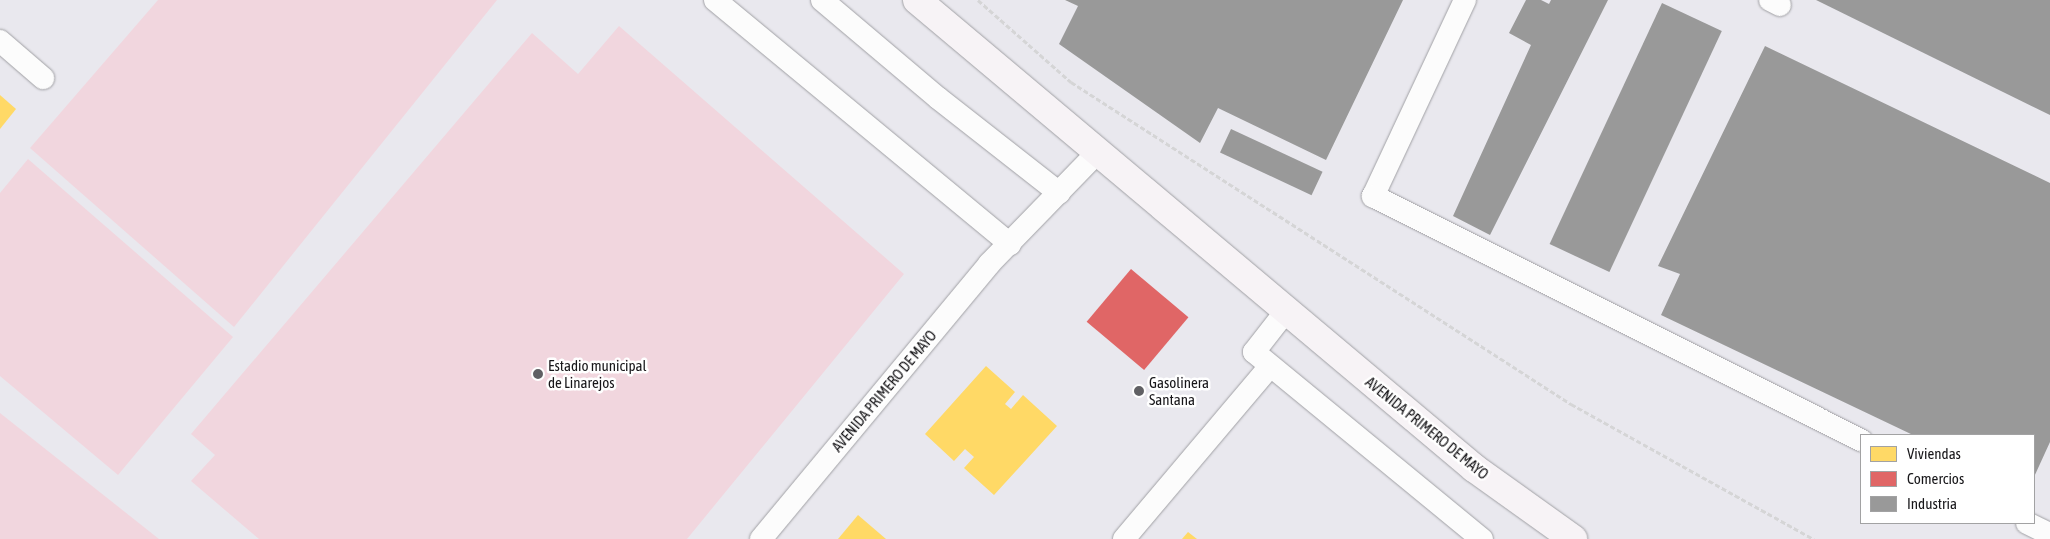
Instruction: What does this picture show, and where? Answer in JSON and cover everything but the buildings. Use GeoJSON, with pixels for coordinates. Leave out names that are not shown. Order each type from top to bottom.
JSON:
{"type":"FeatureCollection","features":[{"type":"Feature","properties":{"kind":"main road","name":"AVENIDA PRIMERO DE MAYO"},"geometry":{"type":"LineString","coordinates":[[917,0],[1474,468],[1573,539]]}},
{"type":"Feature","properties":{"kind":"street"},"geometry":{"type":"LineString","coordinates":[[715,0],[1010,244]]}},
{"type":"Feature","properties":{"kind":"street"},"geometry":{"type":"LineString","coordinates":[[822,0],[938,98],[1059,193]]}},
{"type":"Feature","properties":{"kind":"street"},"geometry":{"type":"LineString","coordinates":[[1465,0],[1373,196],[1860,440]]}},
{"type":"Feature","properties":{"kind":"street"},"geometry":{"type":"LineString","coordinates":[[0,41],[43,78]]}},
{"type":"Feature","properties":{"kind":"street","name":"AVENIDA PRIMERO DE MAYO"},"geometry":{"type":"LineString","coordinates":[[761,539],[989,264],[1097,153]]}},
{"type":"Feature","properties":{"kind":"street"},"geometry":{"type":"LineString","coordinates":[[1286,311],[1254,352],[1482,539]]}},
{"type":"Feature","properties":{"kind":"street"},"geometry":{"type":"LineString","coordinates":[[1124,539],[1270,366]]}},
{"type":"Feature","properties":{"kind":"path"},"geometry":{"type":"LineString","coordinates":[[978,0],[1071,82],[1571,404],[1814,539]]}},
{"type":"Feature","properties":{"kind":"shaded area"},"geometry":{"type":"Polygon","coordinates":[[[158,0],[497,0],[234,327],[30,148],[158,0]]]}},
{"type":"Feature","properties":{"kind":"shaded area","name":"Estadio municipal de Linarejos"},"geometry":{"type":"Polygon","coordinates":[[[619,26],[904,274],[687,539],[259,539],[191,481],[215,455],[191,434],[532,33],[578,74],[619,26]]]}},
{"type":"Feature","properties":{"kind":"shaded area"},"geometry":{"type":"Polygon","coordinates":[[[28,159],[233,337],[118,475],[0,376],[0,193],[28,159]]]}},
{"type":"Feature","properties":{"kind":"shaded area"},"geometry":{"type":"Polygon","coordinates":[[[0,413],[159,539],[0,539],[0,413]]]}},
{"type":"Feature","properties":{"kind":"place","name":"Estadio municipal de Linarejos"},"geometry":{"type":"Point","coordinates":[538,374]}},
{"type":"Feature","properties":{"kind":"place","name":"Gasolinera Santana"},"geometry":{"type":"Point","coordinates":[1139,391]}}]}
